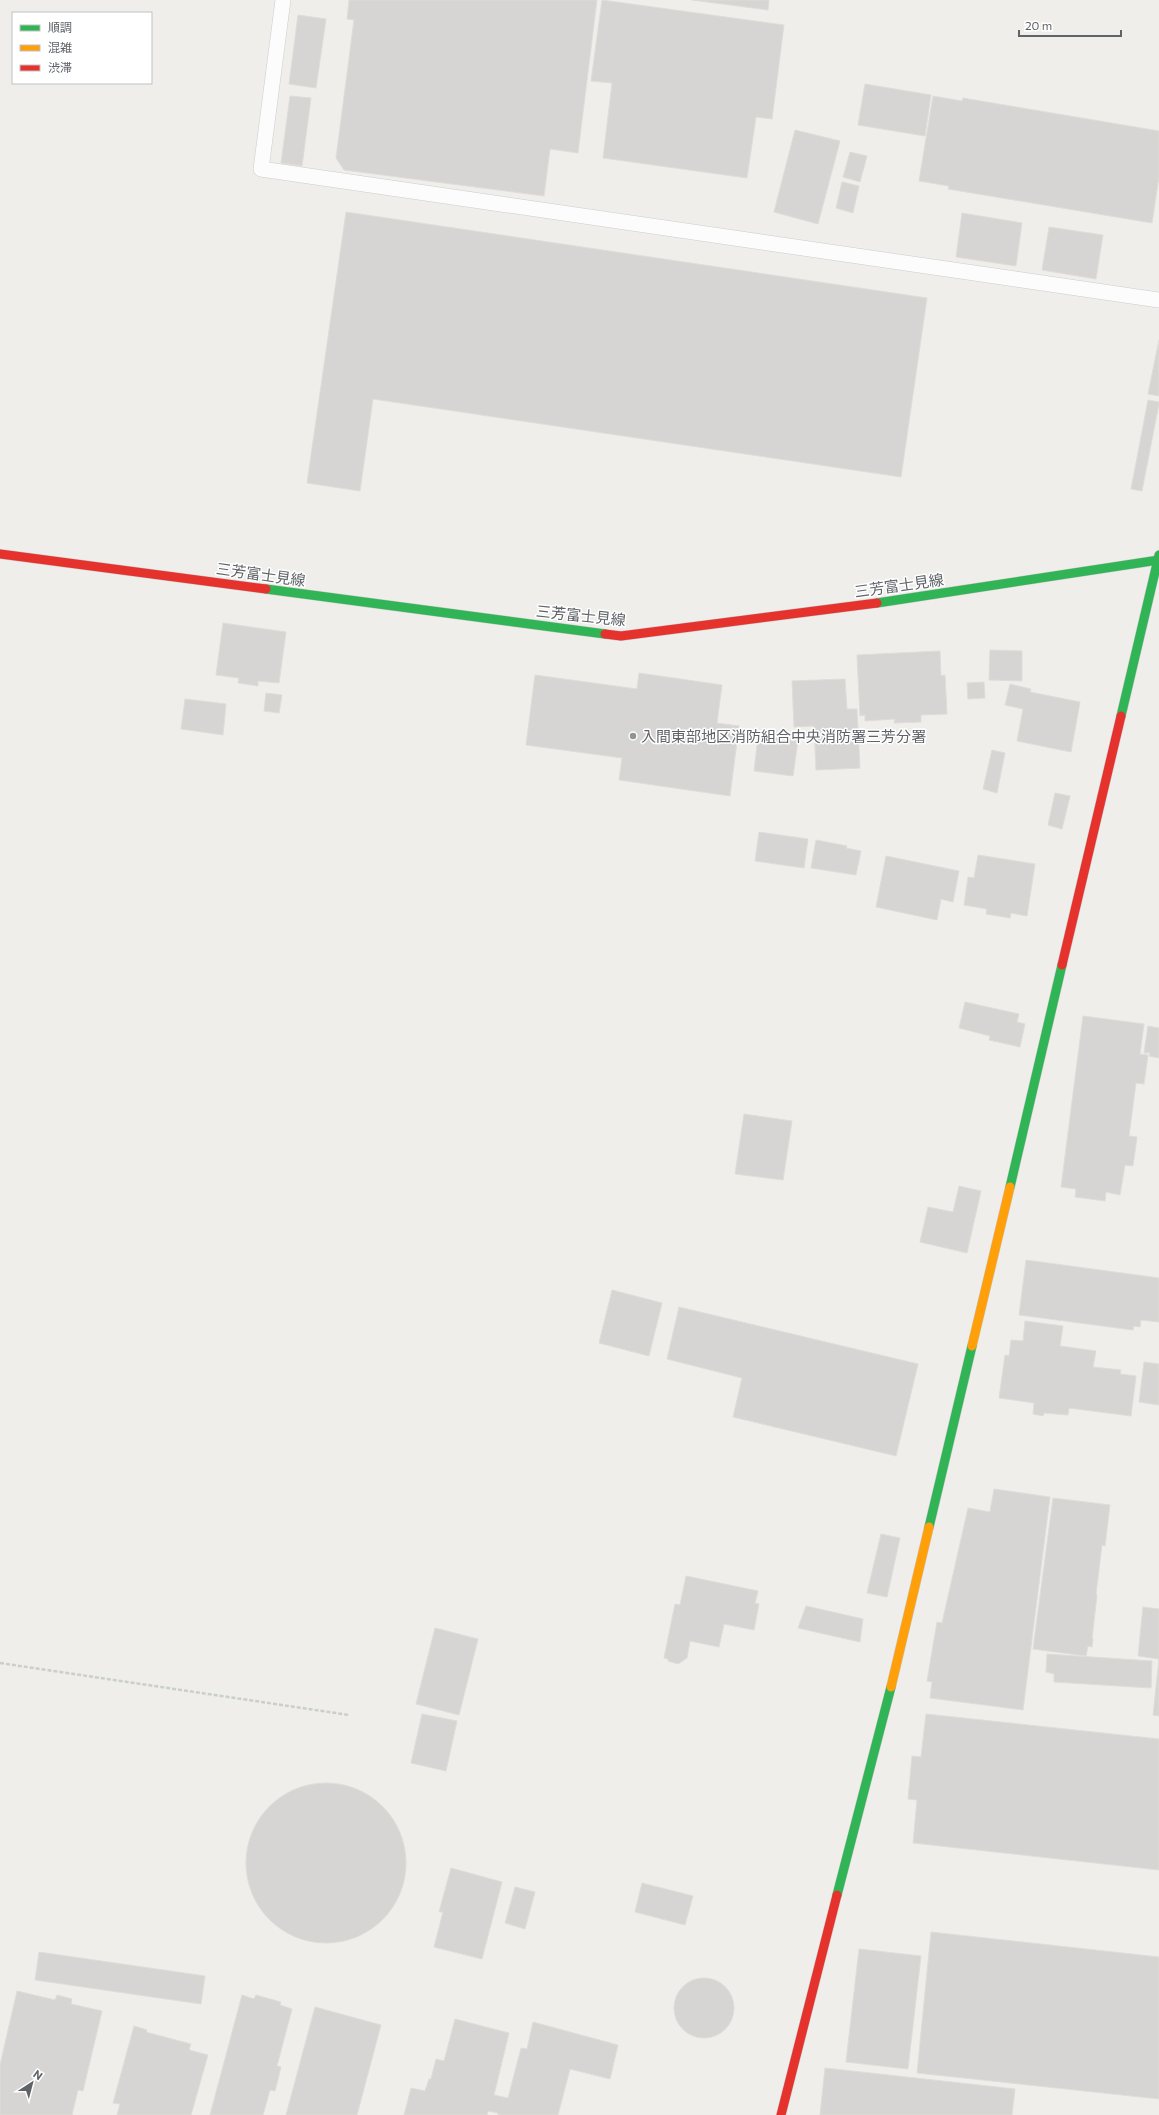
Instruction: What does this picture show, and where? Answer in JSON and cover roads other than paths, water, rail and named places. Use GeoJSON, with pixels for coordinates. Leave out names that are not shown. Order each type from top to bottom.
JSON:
{"type":"FeatureCollection","features":[{"type":"Feature","properties":{"kind":"street","name":"三芳富士見線"},"geometry":{"type":"LineString","coordinates":[[0,554],[621,636],[897,600],[1159,559]]}},
{"type":"Feature","properties":{"kind":"street"},"geometry":{"type":"LineString","coordinates":[[781,2115],[903,1638],[1159,559]]}},
{"type":"Feature","properties":{"kind":"lane"},"geometry":{"type":"LineString","coordinates":[[283,0],[261,169],[1159,300]]}},
{"type":"Feature","properties":{"kind":"place","name":"入間東部地区消防組合中央消防署三芳分署"},"geometry":{"type":"Point","coordinates":[633,736]}}]}
